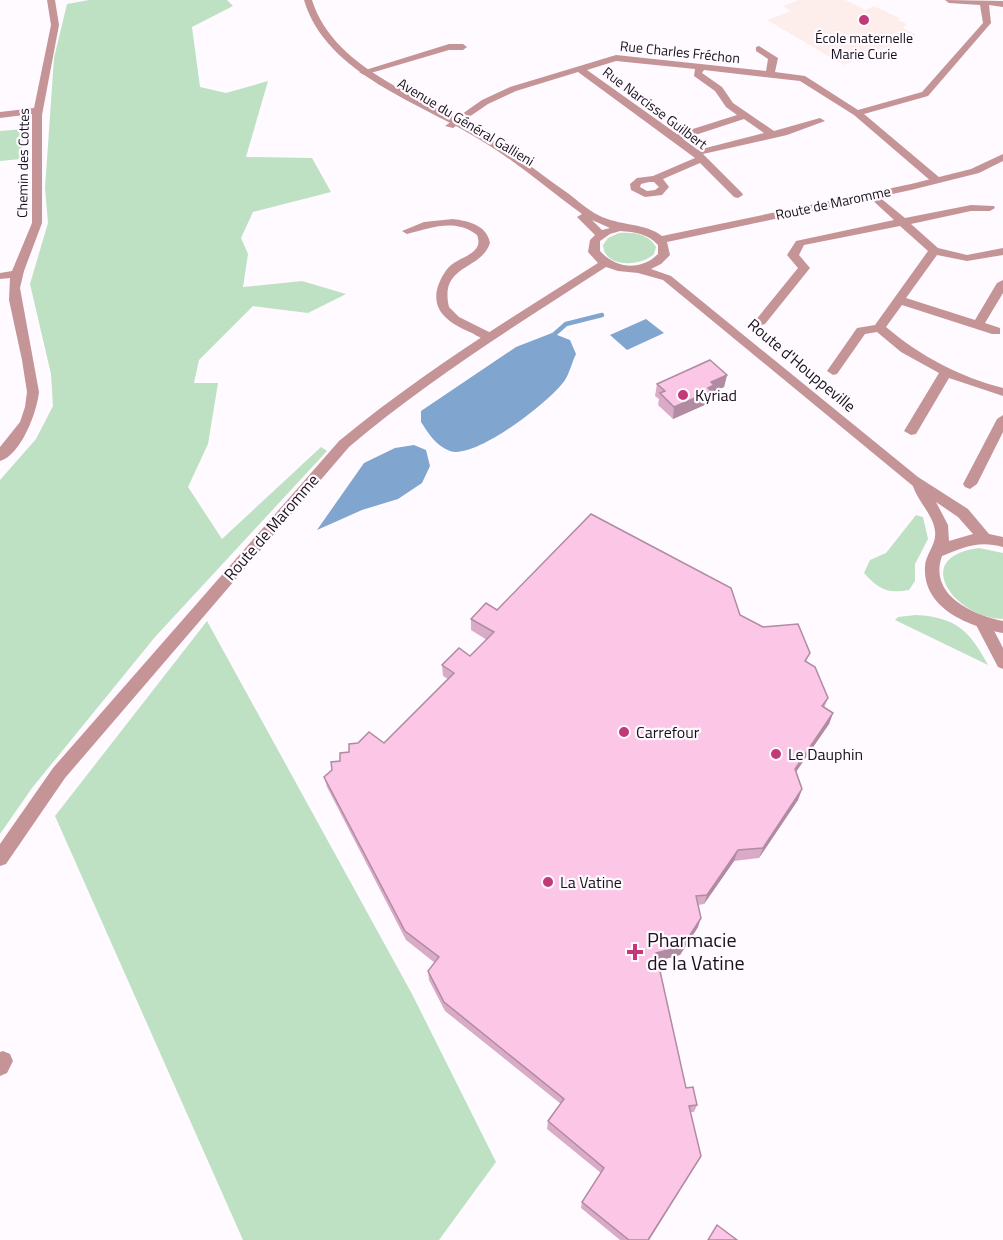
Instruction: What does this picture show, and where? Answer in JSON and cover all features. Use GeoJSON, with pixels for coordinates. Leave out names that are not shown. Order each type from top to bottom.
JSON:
{"type":"FeatureCollection","features":[{"type":"Feature","properties":{"kind":"street","name":"Chemin des Cottes"},"geometry":{"type":"LineString","coordinates":[[0,456],[23,428],[33,403],[32,369],[14,289],[18,274],[35,237],[37,223],[37,111],[55,25],[51,0]]}},
{"type":"Feature","properties":{"kind":"street","name":"Avenue du Général Gallieni"},"geometry":{"type":"LineString","coordinates":[[308,0],[314,20],[323,32],[368,75],[386,83],[481,141],[593,217],[620,228]]}},
{"type":"Feature","properties":{"kind":"street"},"geometry":{"type":"LineString","coordinates":[[949,0],[1003,4]]}},
{"type":"Feature","properties":{"kind":"street"},"geometry":{"type":"LineString","coordinates":[[857,113],[925,94],[987,23],[984,3]]}},
{"type":"Feature","properties":{"kind":"street"},"geometry":{"type":"LineString","coordinates":[[368,75],[449,47],[463,46]]}},
{"type":"Feature","properties":{"kind":"street","name":"Rue Charles Fréchon"},"geometry":{"type":"LineString","coordinates":[[759,49],[773,58],[770,75]]}},
{"type":"Feature","properties":{"kind":"street","name":"Rue Charles Fréchon"},"geometry":{"type":"LineString","coordinates":[[453,124],[499,95],[616,58],[802,78],[857,113],[936,180]]}},
{"type":"Feature","properties":{"kind":"street"},"geometry":{"type":"LineString","coordinates":[[700,68],[698,74],[719,89],[729,105],[772,134]]}},
{"type":"Feature","properties":{"kind":"street","name":"Rue Narcisse Guilbert"},"geometry":{"type":"LineString","coordinates":[[580,69],[699,156],[738,195]]}},
{"type":"Feature","properties":{"kind":"street"},"geometry":{"type":"LineString","coordinates":[[0,115],[37,111]]}},
{"type":"Feature","properties":{"kind":"street"},"geometry":{"type":"LineString","coordinates":[[675,138],[744,116]]}},
{"type":"Feature","properties":{"kind":"street"},"geometry":{"type":"LineString","coordinates":[[656,179],[663,173],[699,156],[820,121]]}},
{"type":"Feature","properties":{"kind":"street","name":"Avenue du Général Gallieni"},"geometry":{"type":"LineString","coordinates":[[481,141],[591,224],[601,235]]}},
{"type":"Feature","properties":{"kind":"street","name":"Route de Maromme"},"geometry":{"type":"LineString","coordinates":[[661,240],[936,180],[983,168],[1003,158]]}},
{"type":"Feature","properties":{"kind":"street"},"geometry":{"type":"LineString","coordinates":[[873,195],[934,251],[967,258],[1003,252]]}},
{"type":"Feature","properties":{"kind":"street"},"geometry":{"type":"LineString","coordinates":[[761,321],[804,268],[793,255],[800,243],[971,208],[990,208]]}},
{"type":"Feature","properties":{"kind":"street"},"geometry":{"type":"LineString","coordinates":[[407,231],[425,224],[456,222],[468,225],[482,233],[485,239],[484,246],[478,254],[451,272],[441,299],[443,309],[449,315],[489,337]]}},
{"type":"Feature","properties":{"kind":"street"},"geometry":{"type":"LineString","coordinates":[[620,228],[648,232],[661,240],[665,250],[660,260],[651,266],[638,269],[620,268],[605,263],[594,252],[595,240],[601,235],[620,228]]}},
{"type":"Feature","properties":{"kind":"street"},"geometry":{"type":"LineString","coordinates":[[833,371],[861,331],[879,328],[934,251]]}},
{"type":"Feature","properties":{"kind":"street","name":"Route d'Houppeville"},"geometry":{"type":"LineString","coordinates":[[660,260],[667,278]]}},
{"type":"Feature","properties":{"kind":"street","name":"Route de Maromme"},"geometry":{"type":"LineString","coordinates":[[0,858],[59,773],[344,444],[383,410],[489,337],[605,263]]}},
{"type":"Feature","properties":{"kind":"street","name":"Route d'Houppeville"},"geometry":{"type":"LineString","coordinates":[[638,269],[667,278],[914,480],[963,513],[985,538]]}},
{"type":"Feature","properties":{"kind":"street"},"geometry":{"type":"LineString","coordinates":[[0,276],[18,274]]}},
{"type":"Feature","properties":{"kind":"street"},"geometry":{"type":"LineString","coordinates":[[978,325],[1003,283]]}},
{"type":"Feature","properties":{"kind":"street"},"geometry":{"type":"LineString","coordinates":[[899,300],[996,331]]}},
{"type":"Feature","properties":{"kind":"street"},"geometry":{"type":"LineString","coordinates":[[879,328],[946,372],[1003,392]]}},
{"type":"Feature","properties":{"kind":"street"},"geometry":{"type":"LineString","coordinates":[[911,431],[946,372]]}},
{"type":"Feature","properties":{"kind":"street"},"geometry":{"type":"LineString","coordinates":[[970,484],[1003,419]]}},
{"type":"Feature","properties":{"kind":"street","name":"Route d'Houppeville"},"geometry":{"type":"LineString","coordinates":[[914,480],[933,505],[940,522],[942,543],[932,569],[940,593],[950,605],[967,616],[983,623],[1003,627]]}},
{"type":"Feature","properties":{"kind":"street"},"geometry":{"type":"LineString","coordinates":[[939,552],[954,543],[985,538],[1003,542]]}},
{"type":"Feature","properties":{"kind":"street"},"geometry":{"type":"LineString","coordinates":[[983,623],[1003,663]]}},
{"type":"Feature","properties":{"kind":"shaded area"},"geometry":{"type":"Polygon","coordinates":[[[799,0],[845,0],[865,10],[874,6],[900,18],[898,20],[907,24],[903,28],[917,35],[844,65],[767,20],[791,11],[783,6],[799,0]]]}},
{"type":"Feature","properties":{"kind":"green space"},"geometry":{"type":"Polygon","coordinates":[[[89,0],[227,0],[233,6],[192,27],[200,87],[226,93],[268,81],[246,157],[312,158],[331,192],[253,212],[241,238],[248,254],[243,287],[302,281],[346,294],[308,313],[253,306],[199,360],[194,383],[218,383],[208,444],[188,487],[222,539],[321,447],[327,451],[155,637],[32,788],[0,834],[0,480],[36,439],[53,406],[51,374],[30,284],[48,223],[45,188],[54,58],[67,4],[89,0]]]}},
{"type":"Feature","properties":{"kind":"green space"},"geometry":{"type":"Polygon","coordinates":[[[24,129],[21,159],[0,161],[0,131],[24,129]]]}},
{"type":"Feature","properties":{"kind":"green space"},"geometry":{"type":"Polygon","coordinates":[[[619,233],[635,233],[649,239],[656,247],[654,254],[632,263],[610,258],[605,253],[603,245],[608,238],[619,233]]]}},
{"type":"Feature","properties":{"kind":"green space"},"geometry":{"type":"Polygon","coordinates":[[[916,515],[923,517],[928,539],[915,564],[915,581],[909,590],[889,591],[874,583],[864,573],[870,560],[886,553],[916,515]]]}},
{"type":"Feature","properties":{"kind":"green space"},"geometry":{"type":"Polygon","coordinates":[[[979,548],[1003,553],[1003,619],[985,616],[969,609],[947,587],[943,574],[946,563],[958,554],[979,548]]]}},
{"type":"Feature","properties":{"kind":"green space"},"geometry":{"type":"Polygon","coordinates":[[[916,615],[942,619],[960,628],[975,643],[988,665],[895,620],[898,617],[916,615]]]}},
{"type":"Feature","properties":{"kind":"green space"},"geometry":{"type":"Polygon","coordinates":[[[207,621],[412,994],[496,1162],[439,1240],[243,1240],[55,816],[207,621]]]}},
{"type":"Feature","properties":{"kind":"water"},"geometry":{"type":"Polygon","coordinates":[[[646,319],[664,333],[627,350],[610,335],[646,319]]]}},
{"type":"Feature","properties":{"kind":"water"},"geometry":{"type":"Polygon","coordinates":[[[552,333],[570,340],[576,354],[565,380],[545,401],[512,427],[477,447],[450,451],[433,439],[421,422],[421,411],[516,347],[552,333]]]}},
{"type":"Feature","properties":{"kind":"water"},"geometry":{"type":"Polygon","coordinates":[[[414,445],[426,450],[430,466],[422,483],[398,499],[362,510],[317,530],[364,463],[395,448],[414,445]]]}},
{"type":"Feature","properties":{"kind":"building"},"geometry":{"type":"Polygon","coordinates":[[[710,360],[727,375],[711,382],[714,385],[708,388],[711,391],[674,407],[660,393],[665,391],[657,384],[710,360]]]}},
{"type":"Feature","properties":{"kind":"building","name":"La Vatine"},"geometry":{"type":"Polygon","coordinates":[[[591,514],[731,588],[740,615],[763,627],[798,624],[810,653],[805,661],[815,667],[828,698],[822,706],[833,713],[795,769],[802,789],[763,848],[738,850],[707,895],[696,896],[701,918],[683,946],[656,953],[686,1088],[693,1087],[697,1105],[689,1106],[701,1156],[648,1240],[629,1240],[582,1202],[604,1168],[548,1121],[564,1099],[444,1002],[428,971],[439,957],[405,931],[324,777],[332,770],[331,762],[340,761],[340,753],[349,752],[349,744],[358,743],[369,732],[384,743],[454,673],[442,665],[459,648],[470,656],[494,632],[471,619],[486,603],[497,610],[591,514]]]}},
{"type":"Feature","properties":{"kind":"building"},"geometry":{"type":"Polygon","coordinates":[[[717,1225],[737,1240],[708,1240],[717,1225]]]}},
{"type":"Feature","properties":{"kind":"waterway"},"geometry":{"type":"LineString","coordinates":[[550,338],[566,324],[602,315]]}},
{"type":"Feature","properties":{"kind":"place","name":"École maternelle Marie Curie"},"geometry":{"type":"Point","coordinates":[864,20]}},
{"type":"Feature","properties":{"kind":"place","name":"Kyriad"},"geometry":{"type":"Point","coordinates":[683,395]}},
{"type":"Feature","properties":{"kind":"place","name":"Carrefour"},"geometry":{"type":"Point","coordinates":[624,732]}},
{"type":"Feature","properties":{"kind":"place","name":"Le Dauphin"},"geometry":{"type":"Point","coordinates":[776,754]}},
{"type":"Feature","properties":{"kind":"place","name":"La Vatine"},"geometry":{"type":"Point","coordinates":[548,882]}},
{"type":"Feature","properties":{"kind":"place","name":"Pharmacie de la Vatine"},"geometry":{"type":"Point","coordinates":[635,952]}}]}
